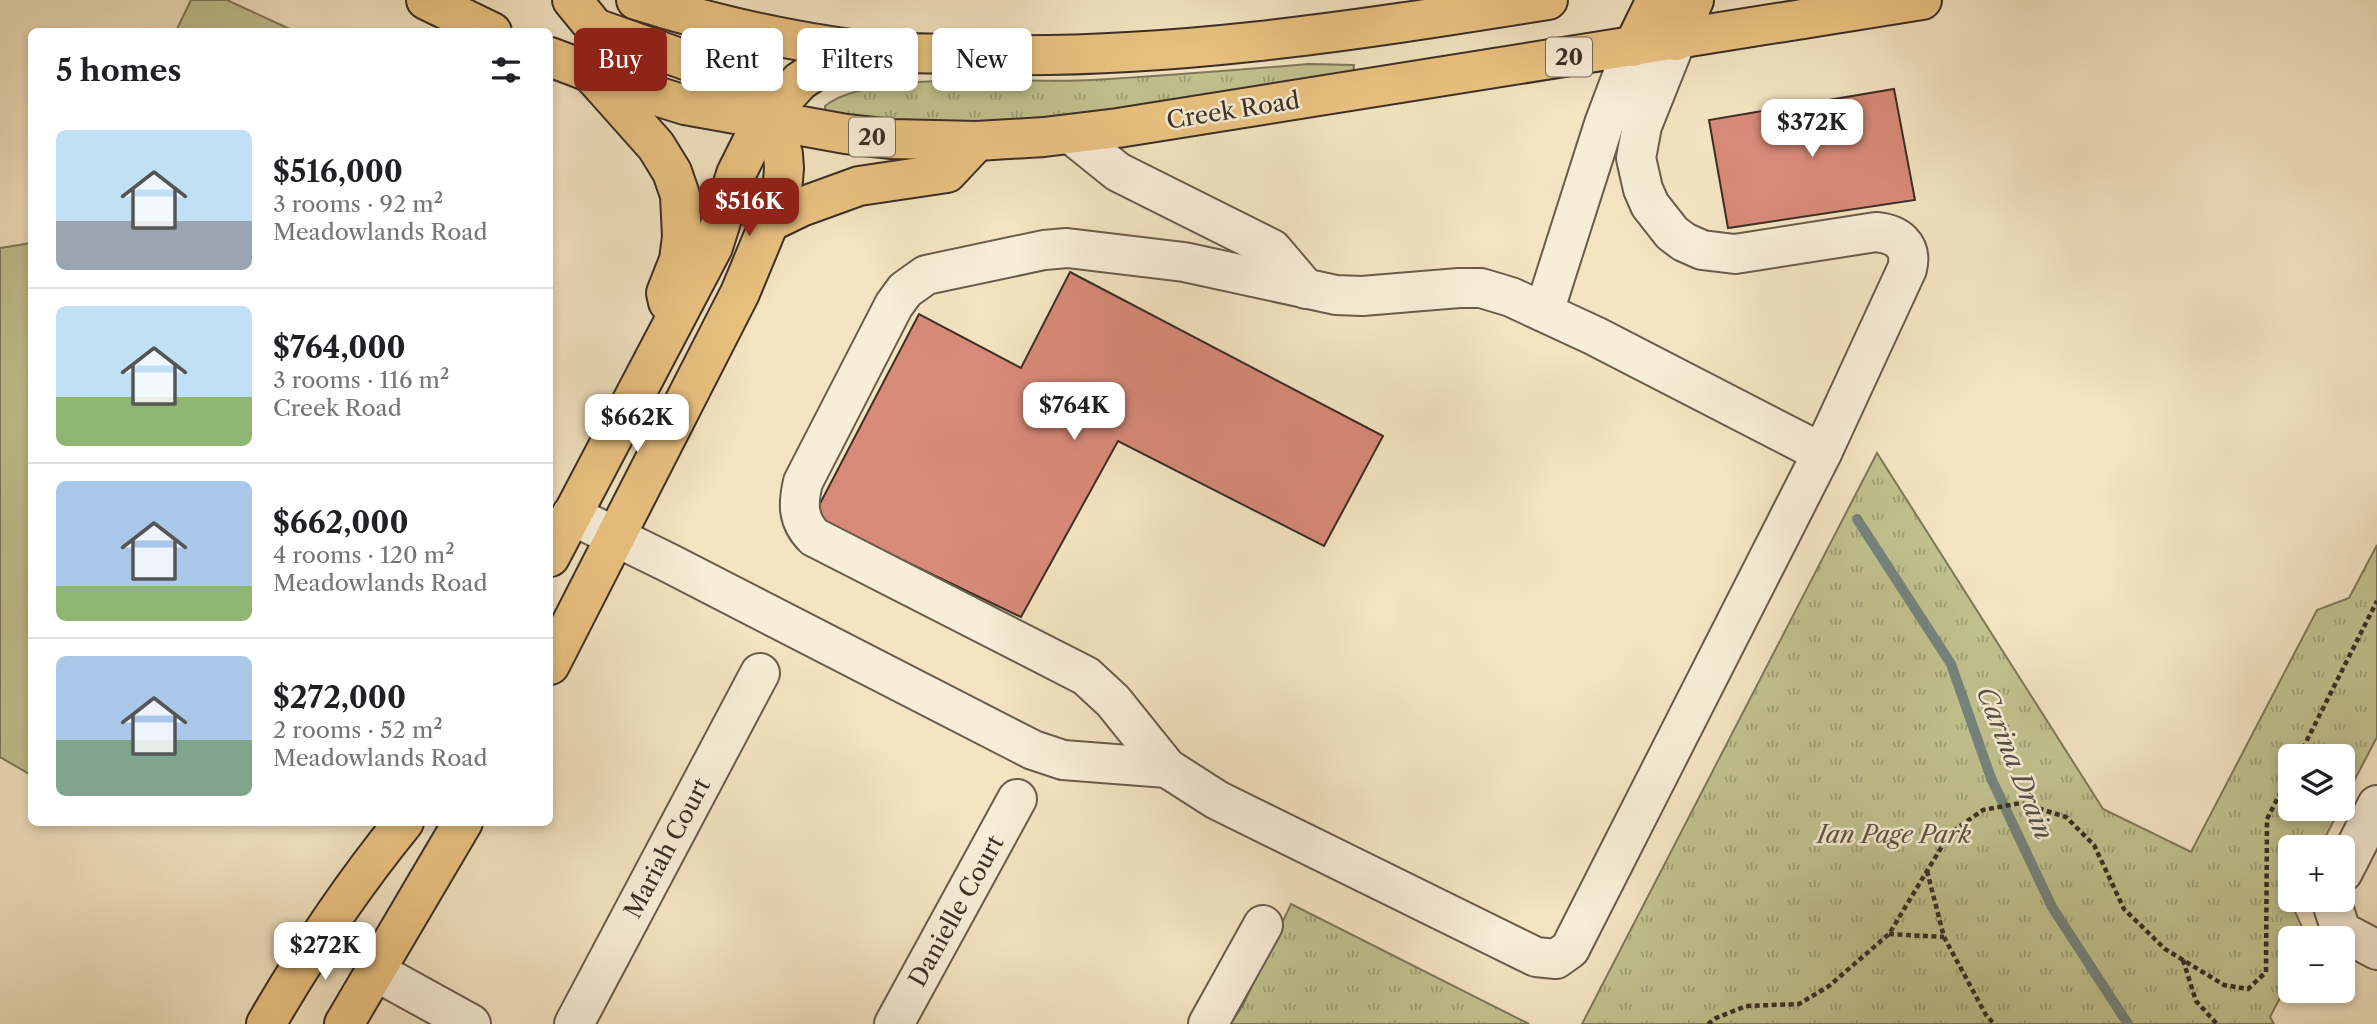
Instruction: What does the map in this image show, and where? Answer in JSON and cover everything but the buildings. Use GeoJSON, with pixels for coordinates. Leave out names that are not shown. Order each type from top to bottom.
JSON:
{"type":"FeatureCollection","features":[{"type":"Feature","properties":{"kind":"main road"},"geometry":{"type":"LineString","coordinates":[[426,0],[484,28]]}},
{"type":"Feature","properties":{"kind":"main road"},"geometry":{"type":"LineString","coordinates":[[553,659],[740,293],[770,222],[783,181],[784,167],[783,153],[769,119],[756,97],[736,79],[595,28],[572,0]]}},
{"type":"Feature","properties":{"kind":"main road","name":"20"},"geometry":{"type":"LineString","coordinates":[[636,0],[749,30],[797,39]]}},
{"type":"Feature","properties":{"kind":"main road","name":"20"},"geometry":{"type":"LineString","coordinates":[[918,52],[1009,56],[1141,53],[1368,28],[1548,0]]}},
{"type":"Feature","properties":{"kind":"main road"},"geometry":{"type":"LineString","coordinates":[[1633,47],[1656,0]]}},
{"type":"Feature","properties":{"kind":"main road"},"geometry":{"type":"LineString","coordinates":[[1676,41],[1694,0]]}},
{"type":"Feature","properties":{"kind":"main road","name":"Creek Road"},"geometry":{"type":"LineString","coordinates":[[645,91],[685,105],[846,134],[892,139],[977,141],[1072,135],[1922,0]]}},
{"type":"Feature","properties":{"kind":"main road","name":"Creek Road"},"geometry":{"type":"LineString","coordinates":[[553,58],[574,66]]}},
{"type":"Feature","properties":{"kind":"main road"},"geometry":{"type":"LineString","coordinates":[[553,551],[713,247],[744,156],[797,85]]}},
{"type":"Feature","properties":{"kind":"main road"},"geometry":{"type":"LineString","coordinates":[[607,91],[656,146],[672,172],[680,195],[682,217],[679,260],[666,293],[673,324]]}},
{"type":"Feature","properties":{"kind":"main road"},"geometry":{"type":"LineString","coordinates":[[770,222],[801,207],[859,186],[947,173],[977,141]]}},
{"type":"Feature","properties":{"kind":"main road"},"geometry":{"type":"LineString","coordinates":[[266,1024],[319,936],[401,826]]}},
{"type":"Feature","properties":{"kind":"main road"},"geometry":{"type":"LineString","coordinates":[[344,1024],[461,826]]}},
{"type":"Feature","properties":{"kind":"street"},"geometry":{"type":"LineString","coordinates":[[1676,41],[1642,126],[1636,158],[1643,189],[1650,205],[1672,233],[1702,250],[1735,254],[1875,232],[1889,233],[1904,243],[1908,253],[1907,269],[1822,453],[1570,949],[1556,959],[1545,959],[1523,951],[1217,800],[1167,768],[1113,701],[1086,676],[814,537],[805,528],[799,512],[803,482],[894,305],[905,290],[926,275],[1044,250],[1067,248],[1184,262],[1336,295],[1362,296],[1459,288],[1498,291],[1595,336],[1822,453]]}},
{"type":"Feature","properties":{"kind":"street"},"geometry":{"type":"LineString","coordinates":[[1544,312],[1604,124],[1633,47]]}},
{"type":"Feature","properties":{"kind":"street"},"geometry":{"type":"LineString","coordinates":[[1072,135],[1118,172],[1272,249],[1306,289]]}},
{"type":"Feature","properties":{"kind":"street"},"geometry":{"type":"LineString","coordinates":[[571,515],[1033,750],[1063,760],[1167,768]]}},
{"type":"Feature","properties":{"kind":"street","name":"Mariah Court"},"geometry":{"type":"LineString","coordinates":[[574,1024],[760,673]]}},
{"type":"Feature","properties":{"kind":"street","name":"Danielle Court"},"geometry":{"type":"LineString","coordinates":[[894,1024],[1017,799]]}},
{"type":"Feature","properties":{"kind":"street"},"geometry":{"type":"LineString","coordinates":[[2355,848],[2377,805]]}},
{"type":"Feature","properties":{"kind":"street"},"geometry":{"type":"LineString","coordinates":[[2335,912],[2341,931],[2377,950]]}},
{"type":"Feature","properties":{"kind":"street"},"geometry":{"type":"LineString","coordinates":[[1208,1024],[1263,925]]}},
{"type":"Feature","properties":{"kind":"street"},"geometry":{"type":"LineString","coordinates":[[374,971],[471,1024]]}},
{"type":"Feature","properties":{"kind":"path"},"geometry":{"type":"LineString","coordinates":[[2305,744],[2377,601]]}},
{"type":"Feature","properties":{"kind":"path"},"geometry":{"type":"LineString","coordinates":[[1708,1024],[1746,1006],[1799,1004],[1829,986],[1889,934],[1950,833],[1983,810],[2021,803],[2066,817],[2094,845],[2124,909],[2165,949],[2224,985],[2248,989],[2266,972],[2267,818],[2278,797]]}},
{"type":"Feature","properties":{"kind":"path"},"geometry":{"type":"LineString","coordinates":[[1927,871],[1944,937],[1986,1015],[1994,1024]]}},
{"type":"Feature","properties":{"kind":"path"},"geometry":{"type":"LineString","coordinates":[[1889,934],[1944,937]]}},
{"type":"Feature","properties":{"kind":"path"},"geometry":{"type":"LineString","coordinates":[[2183,960],[2196,1001],[2217,1024]]}},
{"type":"Feature","properties":{"kind":"green space"},"geometry":{"type":"Polygon","coordinates":[[[191,0],[227,0],[288,28],[177,28],[191,0]]]}},
{"type":"Feature","properties":{"kind":"green space"},"geometry":{"type":"Polygon","coordinates":[[[1309,64],[1354,65],[1352,81],[952,128],[831,113],[825,110],[825,106],[847,94],[860,91],[918,91],[918,83],[932,82],[932,91],[1032,91],[1032,81],[1173,75],[1309,64]]]}},
{"type":"Feature","properties":{"kind":"green space"},"geometry":{"type":"Polygon","coordinates":[[[28,244],[28,773],[0,757],[0,248],[28,244]]]}},
{"type":"Feature","properties":{"kind":"green space","name":"Ian Page Park"},"geometry":{"type":"Polygon","coordinates":[[[1877,453],[2103,809],[2191,852],[2317,610],[2349,598],[2377,545],[2377,737],[2355,779],[2355,744],[2278,744],[2278,821],[2334,821],[2326,835],[2278,835],[2278,912],[2295,912],[2302,926],[2278,926],[2278,1002],[2270,1017],[2274,1024],[1582,1024],[1877,453]]]}},
{"type":"Feature","properties":{"kind":"green space"},"geometry":{"type":"Polygon","coordinates":[[[1291,904],[1529,1024],[1230,1024],[1242,1007],[1291,904]]]}},
{"type":"Feature","properties":{"kind":"waterway","name":"Carina Drain"},"geometry":{"type":"LineString","coordinates":[[1857,519],[1951,664],[1991,778],[2052,907],[2128,1024]]}}]}
